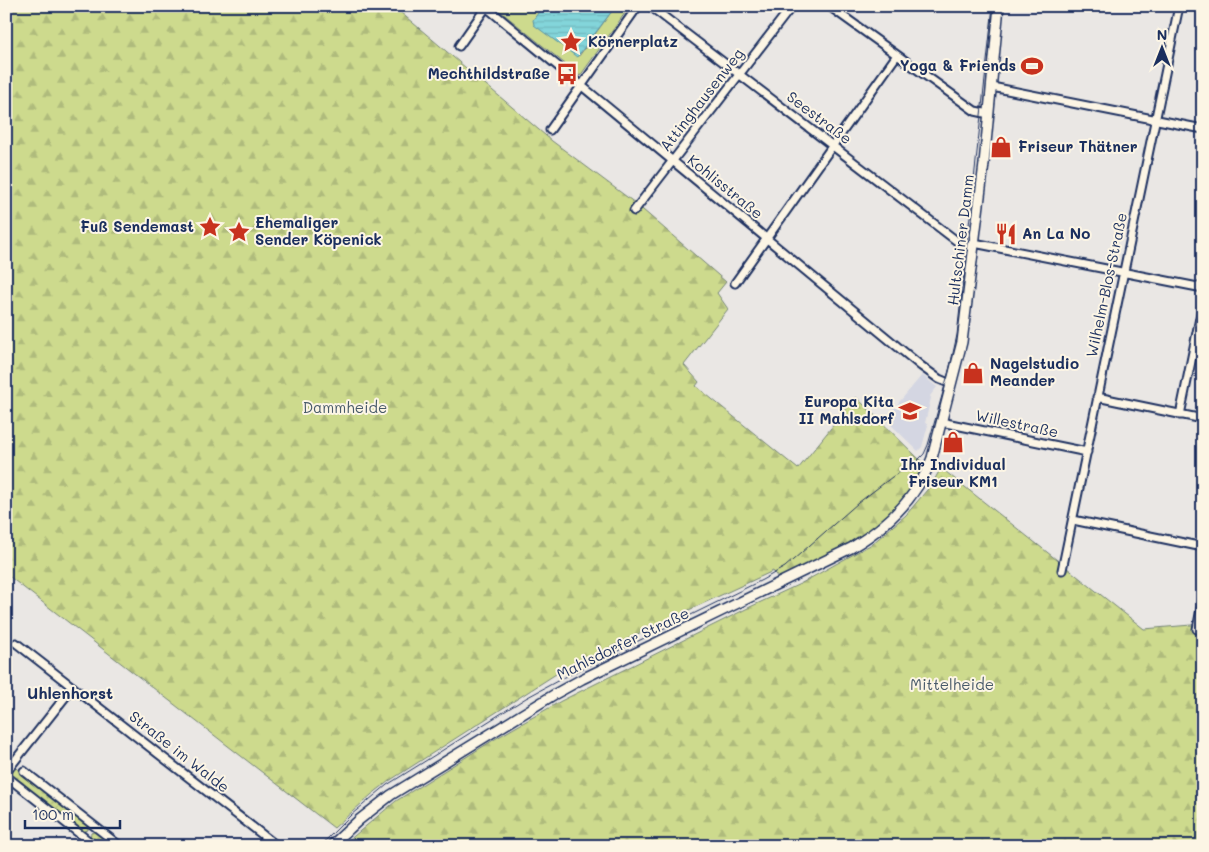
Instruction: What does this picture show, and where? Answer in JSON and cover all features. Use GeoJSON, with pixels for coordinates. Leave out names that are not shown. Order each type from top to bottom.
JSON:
{"type":"FeatureCollection","features":[{"type":"Feature","properties":{"kind":"main road","name":"Hultschiner Damm"},"geometry":{"type":"LineString","coordinates":[[926,472],[962,342],[992,87],[999,6]]}},
{"type":"Feature","properties":{"kind":"main road","name":"Mahlsdorfer Straße"},"geometry":{"type":"LineString","coordinates":[[331,846],[359,820],[391,795],[555,694],[864,540],[900,510],[912,496],[926,472]]}},
{"type":"Feature","properties":{"kind":"street"},"geometry":{"type":"LineString","coordinates":[[550,130],[638,6]]}},
{"type":"Feature","properties":{"kind":"street","name":"Seestraße"},"geometry":{"type":"LineString","coordinates":[[650,6],[962,245],[974,245],[1203,288]]}},
{"type":"Feature","properties":{"kind":"street","name":"Attinghausenweg"},"geometry":{"type":"LineString","coordinates":[[634,211],[792,6]]}},
{"type":"Feature","properties":{"kind":"street"},"geometry":{"type":"LineString","coordinates":[[829,6],[975,111],[989,114]]}},
{"type":"Feature","properties":{"kind":"street","name":"Wilhelm-Blos-Straße"},"geometry":{"type":"LineString","coordinates":[[1062,570],[1179,6]]}},
{"type":"Feature","properties":{"kind":"street"},"geometry":{"type":"LineString","coordinates":[[459,46],[486,7]]}},
{"type":"Feature","properties":{"kind":"street","name":"Kohlisstraße"},"geometry":{"type":"LineString","coordinates":[[486,7],[921,366],[939,379],[951,384]]}},
{"type":"Feature","properties":{"kind":"street"},"geometry":{"type":"LineString","coordinates":[[735,283],[897,54]]}},
{"type":"Feature","properties":{"kind":"street"},"geometry":{"type":"LineString","coordinates":[[992,87],[1203,129]]}},
{"type":"Feature","properties":{"kind":"street"},"geometry":{"type":"LineString","coordinates":[[1180,415],[1203,303]]}},
{"type":"Feature","properties":{"kind":"street"},"geometry":{"type":"LineString","coordinates":[[1098,397],[1203,419]]}},
{"type":"Feature","properties":{"kind":"street","name":"Willestraße"},"geometry":{"type":"LineString","coordinates":[[941,422],[1087,452]]}},
{"type":"Feature","properties":{"kind":"street"},"geometry":{"type":"LineString","coordinates":[[1073,520],[1203,547]]}},
{"type":"Feature","properties":{"kind":"street"},"geometry":{"type":"LineString","coordinates":[[1197,629],[1203,599]]}},
{"type":"Feature","properties":{"kind":"street","name":"Straße im Walde"},"geometry":{"type":"LineString","coordinates":[[16,643],[277,846]]}},
{"type":"Feature","properties":{"kind":"street"},"geometry":{"type":"LineString","coordinates":[[6,772],[73,687]]}},
{"type":"Feature","properties":{"kind":"street"},"geometry":{"type":"LineString","coordinates":[[24,771],[120,846]]}},
{"type":"Feature","properties":{"kind":"street"},"geometry":{"type":"LineString","coordinates":[[6,776],[95,846]]}},
{"type":"Feature","properties":{"kind":"shaded area","name":"Europa Kita II Mahlsdorf"},"geometry":{"type":"Polygon","coordinates":[[[922,375],[937,387],[930,396],[925,423],[928,425],[922,447],[918,451],[885,419],[922,375]]]}},
{"type":"Feature","properties":{"kind":"green space","name":"Dammheide"},"geometry":{"type":"Polygon","coordinates":[[[6,6],[393,6],[552,141],[635,203],[726,282],[717,293],[728,309],[684,365],[699,382],[696,386],[798,469],[856,397],[923,463],[913,486],[900,505],[883,522],[843,548],[778,578],[773,571],[556,674],[389,781],[334,828],[6,574],[6,6]]]}},
{"type":"Feature","properties":{"kind":"green space"},"geometry":{"type":"Polygon","coordinates":[[[543,6],[534,20],[579,56],[612,11],[613,6],[630,6],[580,76],[495,7],[543,6]]]}},
{"type":"Feature","properties":{"kind":"green space","name":"Mittelheide"},"geometry":{"type":"Polygon","coordinates":[[[941,468],[1144,629],[1203,624],[1203,846],[342,846],[396,801],[495,739],[561,701],[800,584],[872,544],[906,515],[932,484],[941,468]]]}},
{"type":"Feature","properties":{"kind":"green space"},"geometry":{"type":"Polygon","coordinates":[[[16,768],[88,826],[88,830],[82,832],[10,775],[16,768]]]}},
{"type":"Feature","properties":{"kind":"green space"},"geometry":{"type":"Polygon","coordinates":[[[95,831],[114,846],[99,846],[90,838],[91,833],[95,831]]]}},
{"type":"Feature","properties":{"kind":"water"},"geometry":{"type":"Polygon","coordinates":[[[543,6],[613,6],[612,11],[577,57],[534,25],[533,20],[543,6]]]}},
{"type":"Feature","properties":{"kind":"tram line"},"geometry":{"type":"LineString","coordinates":[[320,846],[351,815],[387,785],[526,698],[785,567],[858,503],[892,477],[916,462],[924,454],[949,371],[957,335],[993,6]]}},
{"type":"Feature","properties":{"kind":"place","name":"Körnerplatz"},"geometry":{"type":"Point","coordinates":[571,42]}},
{"type":"Feature","properties":{"kind":"place","name":"Yoga & Friends"},"geometry":{"type":"Point","coordinates":[1032,66]}},
{"type":"Feature","properties":{"kind":"place","name":"Mechthildstraße"},"geometry":{"type":"Point","coordinates":[567,74]}},
{"type":"Feature","properties":{"kind":"place","name":"Friseur Thätner"},"geometry":{"type":"Point","coordinates":[1001,147]}},
{"type":"Feature","properties":{"kind":"place","name":"Fuß Sendemast"},"geometry":{"type":"Point","coordinates":[210,227]}},
{"type":"Feature","properties":{"kind":"place","name":"Ehemaliger Sender Köpenick"},"geometry":{"type":"Point","coordinates":[239,232]}},
{"type":"Feature","properties":{"kind":"place","name":"An La No"},"geometry":{"type":"Point","coordinates":[1006,234]}},
{"type":"Feature","properties":{"kind":"place","name":"Nagelstudio Meander"},"geometry":{"type":"Point","coordinates":[973,373]}},
{"type":"Feature","properties":{"kind":"place","name":"Europa Kita II Mahlsdorf"},"geometry":{"type":"Point","coordinates":[910,411]}},
{"type":"Feature","properties":{"kind":"place","name":"Ihr Individual Friseur KM1"},"geometry":{"type":"Point","coordinates":[953,442]}},
{"type":"Feature","properties":{"kind":"district","name":"Uhlenhorst"},"geometry":{"type":"Point","coordinates":[70,693]}}]}
